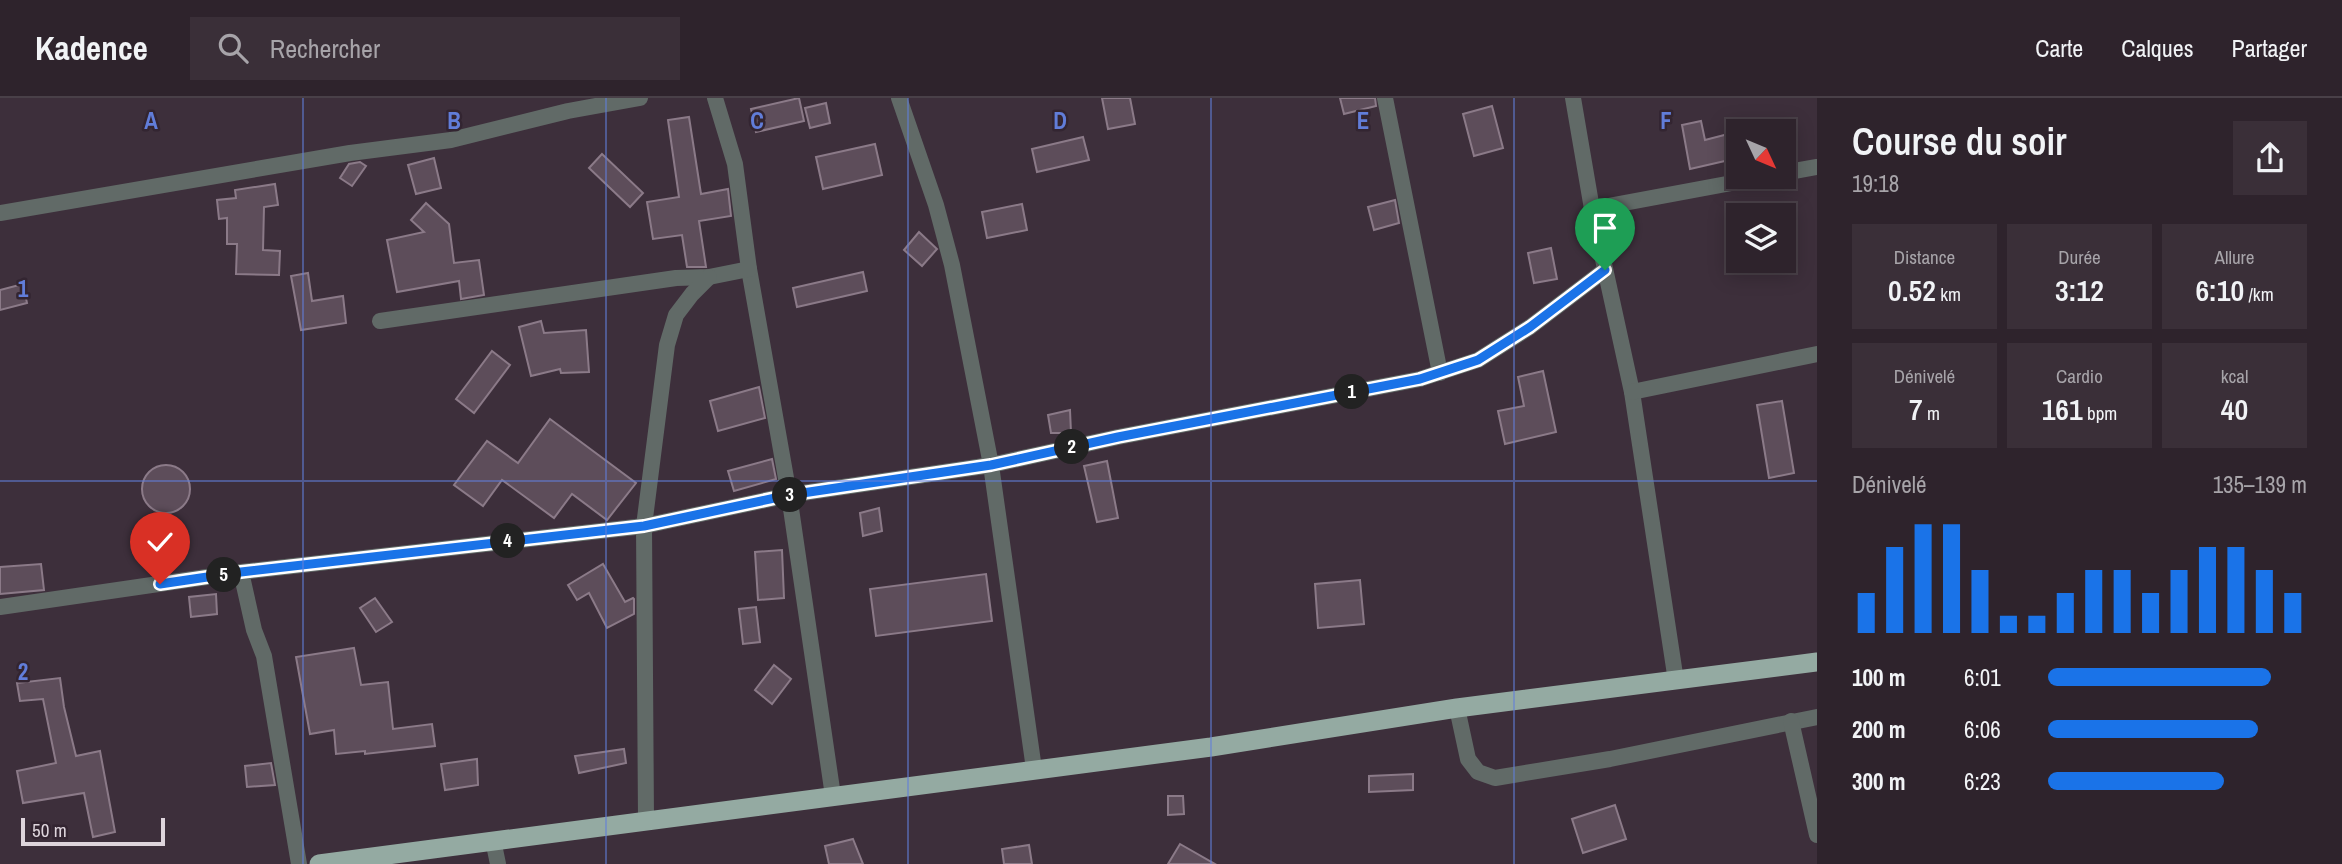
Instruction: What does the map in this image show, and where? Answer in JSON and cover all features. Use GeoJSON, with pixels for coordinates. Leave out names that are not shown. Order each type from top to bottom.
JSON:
{"type":"FeatureCollection","features":[{"type":"Feature","properties":{"kind":"highway"},"geometry":{"type":"LineString","coordinates":[[319,864],[1211,747],[1457,708],[1817,662]]}},
{"type":"Feature","properties":{"kind":"street"},"geometry":{"type":"LineString","coordinates":[[0,213],[350,153],[451,140],[568,111],[640,98]]}},
{"type":"Feature","properties":{"kind":"street"},"geometry":{"type":"LineString","coordinates":[[715,98],[735,164],[749,269],[789,495],[833,796]]}},
{"type":"Feature","properties":{"kind":"street"},"geometry":{"type":"LineString","coordinates":[[899,98],[936,205],[952,265],[991,465],[1034,769]]}},
{"type":"Feature","properties":{"kind":"street"},"geometry":{"type":"LineString","coordinates":[[1385,98],[1440,373]]}},
{"type":"Feature","properties":{"kind":"street"},"geometry":{"type":"LineString","coordinates":[[1573,98],[1592,209],[1632,391],[1676,681]]}},
{"type":"Feature","properties":{"kind":"street"},"geometry":{"type":"LineString","coordinates":[[1796,171],[1817,167]]}},
{"type":"Feature","properties":{"kind":"street"},"geometry":{"type":"LineString","coordinates":[[1592,209],[1726,184]]}},
{"type":"Feature","properties":{"kind":"street"},"geometry":{"type":"LineString","coordinates":[[380,321],[676,278],[709,277],[749,269]]}},
{"type":"Feature","properties":{"kind":"street"},"geometry":{"type":"LineString","coordinates":[[0,607],[241,572],[644,526],[789,495],[991,465],[1118,437],[1420,379],[1478,360],[1530,327],[1605,270]]}},
{"type":"Feature","properties":{"kind":"street"},"geometry":{"type":"LineString","coordinates":[[646,820],[644,526],[667,345],[676,315],[709,277]]}},
{"type":"Feature","properties":{"kind":"street"},"geometry":{"type":"LineString","coordinates":[[1632,391],[1817,354]]}},
{"type":"Feature","properties":{"kind":"street"},"geometry":{"type":"LineString","coordinates":[[241,572],[254,631],[264,656],[299,864]]}},
{"type":"Feature","properties":{"kind":"street"},"geometry":{"type":"LineString","coordinates":[[1457,708],[1468,759],[1478,772],[1494,778],[1610,759],[1817,717]]}},
{"type":"Feature","properties":{"kind":"street"},"geometry":{"type":"LineString","coordinates":[[1791,721],[1817,835]]}},
{"type":"Feature","properties":{"kind":"street"},"geometry":{"type":"LineString","coordinates":[[494,840],[498,864]]}},
{"type":"Feature","properties":{"kind":"building"},"geometry":{"type":"Polygon","coordinates":[[[799,98],[804,121],[756,132],[751,109],[799,98]]]}},
{"type":"Feature","properties":{"kind":"building"},"geometry":{"type":"Polygon","coordinates":[[[1102,98],[1130,98],[1135,124],[1108,129],[1102,98]]]}},
{"type":"Feature","properties":{"kind":"building"},"geometry":{"type":"Polygon","coordinates":[[[1340,98],[1375,98],[1376,106],[1344,114],[1340,98]]]}},
{"type":"Feature","properties":{"kind":"building"},"geometry":{"type":"Polygon","coordinates":[[[826,103],[830,123],[810,128],[805,108],[826,103]]]}},
{"type":"Feature","properties":{"kind":"building"},"geometry":{"type":"Polygon","coordinates":[[[1492,106],[1503,148],[1474,156],[1463,114],[1492,106]]]}},
{"type":"Feature","properties":{"kind":"building"},"geometry":{"type":"Polygon","coordinates":[[[689,117],[701,194],[728,189],[731,216],[699,221],[706,267],[687,267],[682,235],[653,239],[647,202],[679,197],[668,120],[689,117]]]}},
{"type":"Feature","properties":{"kind":"building"},"geometry":{"type":"Polygon","coordinates":[[[1701,121],[1705,140],[1726,135],[1726,161],[1690,169],[1682,125],[1701,121]]]}},
{"type":"Feature","properties":{"kind":"building"},"geometry":{"type":"Polygon","coordinates":[[[1083,137],[1089,160],[1037,172],[1032,149],[1083,137]]]}},
{"type":"Feature","properties":{"kind":"building"},"geometry":{"type":"Polygon","coordinates":[[[875,144],[882,175],[823,189],[816,157],[875,144]]]}},
{"type":"Feature","properties":{"kind":"building"},"geometry":{"type":"Polygon","coordinates":[[[602,154],[643,193],[630,207],[589,168],[602,154]]]}},
{"type":"Feature","properties":{"kind":"building"},"geometry":{"type":"Polygon","coordinates":[[[434,158],[441,188],[416,194],[408,165],[434,158]]]}},
{"type":"Feature","properties":{"kind":"building"},"geometry":{"type":"Polygon","coordinates":[[[360,162],[366,166],[352,186],[340,178],[349,164],[360,162]]]}},
{"type":"Feature","properties":{"kind":"building"},"geometry":{"type":"Polygon","coordinates":[[[275,184],[278,205],[264,207],[263,250],[280,251],[279,275],[236,274],[237,244],[227,244],[227,218],[219,219],[217,200],[236,198],[235,190],[275,184]]]}},
{"type":"Feature","properties":{"kind":"building"},"geometry":{"type":"Polygon","coordinates":[[[1395,200],[1399,223],[1374,230],[1368,207],[1395,200]]]}},
{"type":"Feature","properties":{"kind":"building"},"geometry":{"type":"Polygon","coordinates":[[[426,203],[449,224],[454,263],[479,260],[484,295],[461,299],[459,281],[397,292],[387,240],[424,232],[411,220],[426,203]]]}},
{"type":"Feature","properties":{"kind":"building"},"geometry":{"type":"Polygon","coordinates":[[[1022,204],[1027,230],[987,238],[982,212],[1022,204]]]}},
{"type":"Feature","properties":{"kind":"building"},"geometry":{"type":"Polygon","coordinates":[[[919,232],[937,249],[922,266],[904,250],[919,232]]]}},
{"type":"Feature","properties":{"kind":"building"},"geometry":{"type":"Polygon","coordinates":[[[1551,248],[1557,279],[1534,283],[1528,253],[1551,248]]]}},
{"type":"Feature","properties":{"kind":"building"},"geometry":{"type":"Polygon","coordinates":[[[863,272],[867,291],[797,307],[793,288],[863,272]]]}},
{"type":"Feature","properties":{"kind":"building"},"geometry":{"type":"Polygon","coordinates":[[[308,273],[312,301],[343,296],[346,323],[301,330],[291,276],[308,273]]]}},
{"type":"Feature","properties":{"kind":"building"},"geometry":{"type":"Polygon","coordinates":[[[23,284],[27,303],[0,310],[0,290],[23,284]]]}},
{"type":"Feature","properties":{"kind":"building"},"geometry":{"type":"Polygon","coordinates":[[[541,321],[544,333],[586,330],[589,372],[561,373],[560,369],[531,376],[519,327],[541,321]]]}},
{"type":"Feature","properties":{"kind":"building"},"geometry":{"type":"Polygon","coordinates":[[[492,351],[510,365],[474,413],[456,399],[492,351]]]}},
{"type":"Feature","properties":{"kind":"building"},"geometry":{"type":"Polygon","coordinates":[[[1543,371],[1556,432],[1505,444],[1498,411],[1524,406],[1518,377],[1543,371]]]}},
{"type":"Feature","properties":{"kind":"building"},"geometry":{"type":"Polygon","coordinates":[[[759,387],[765,418],[718,431],[710,401],[759,387]]]}},
{"type":"Feature","properties":{"kind":"building"},"geometry":{"type":"Polygon","coordinates":[[[1782,401],[1794,473],[1769,478],[1757,405],[1782,401]]]}},
{"type":"Feature","properties":{"kind":"building"},"geometry":{"type":"Polygon","coordinates":[[[1070,410],[1071,433],[1051,433],[1048,415],[1070,410]]]}},
{"type":"Feature","properties":{"kind":"building"},"geometry":{"type":"Polygon","coordinates":[[[550,419],[636,483],[607,520],[572,494],[554,518],[502,480],[483,506],[454,485],[487,441],[518,463],[550,419]]]}},
{"type":"Feature","properties":{"kind":"building"},"geometry":{"type":"Polygon","coordinates":[[[772,459],[776,479],[734,491],[728,471],[772,459]]]}},
{"type":"Feature","properties":{"kind":"building"},"geometry":{"type":"Polygon","coordinates":[[[1107,461],[1118,518],[1097,522],[1084,466],[1107,461]]]}},
{"type":"Feature","properties":{"kind":"building"},"geometry":{"type":"Polygon","coordinates":[[[166,465],[183,472],[190,489],[183,506],[166,513],[149,506],[142,489],[149,472],[166,465]]]}},
{"type":"Feature","properties":{"kind":"building"},"geometry":{"type":"Polygon","coordinates":[[[879,508],[882,531],[863,536],[860,513],[879,508]]]}},
{"type":"Feature","properties":{"kind":"building"},"geometry":{"type":"Polygon","coordinates":[[[782,550],[784,598],[758,600],[755,552],[782,550]]]}},
{"type":"Feature","properties":{"kind":"building"},"geometry":{"type":"Polygon","coordinates":[[[41,564],[44,590],[0,594],[0,567],[41,564]]]}},
{"type":"Feature","properties":{"kind":"building"},"geometry":{"type":"Polygon","coordinates":[[[603,564],[625,602],[634,599],[634,614],[607,628],[589,593],[577,600],[568,585],[603,564]]]}},
{"type":"Feature","properties":{"kind":"building"},"geometry":{"type":"Polygon","coordinates":[[[986,574],[992,621],[876,636],[870,589],[986,574]]]}},
{"type":"Feature","properties":{"kind":"building"},"geometry":{"type":"Polygon","coordinates":[[[1360,580],[1364,624],[1318,628],[1315,584],[1360,580]]]}},
{"type":"Feature","properties":{"kind":"building"},"geometry":{"type":"Polygon","coordinates":[[[216,594],[217,614],[191,617],[189,597],[216,594]]]}},
{"type":"Feature","properties":{"kind":"building"},"geometry":{"type":"Polygon","coordinates":[[[375,598],[392,622],[376,632],[360,608],[375,598]]]}},
{"type":"Feature","properties":{"kind":"building"},"geometry":{"type":"Polygon","coordinates":[[[756,607],[760,642],[743,644],[739,609],[756,607]]]}},
{"type":"Feature","properties":{"kind":"building"},"geometry":{"type":"Polygon","coordinates":[[[354,648],[361,685],[388,682],[393,729],[432,724],[435,746],[365,754],[365,751],[336,754],[334,730],[310,734],[296,657],[354,648]]]}},
{"type":"Feature","properties":{"kind":"building"},"geometry":{"type":"Polygon","coordinates":[[[774,665],[791,679],[772,704],[755,690],[774,665]]]}},
{"type":"Feature","properties":{"kind":"building"},"geometry":{"type":"Polygon","coordinates":[[[60,678],[76,756],[100,751],[115,832],[93,837],[84,793],[23,803],[17,771],[56,763],[43,699],[20,701],[17,683],[60,678]]]}},
{"type":"Feature","properties":{"kind":"building"},"geometry":{"type":"Polygon","coordinates":[[[624,749],[626,763],[579,773],[575,756],[624,749]]]}},
{"type":"Feature","properties":{"kind":"building"},"geometry":{"type":"Polygon","coordinates":[[[477,759],[478,785],[445,790],[441,764],[477,759]]]}},
{"type":"Feature","properties":{"kind":"building"},"geometry":{"type":"Polygon","coordinates":[[[271,763],[275,785],[247,787],[245,766],[271,763]]]}},
{"type":"Feature","properties":{"kind":"building"},"geometry":{"type":"Polygon","coordinates":[[[1413,774],[1413,790],[1369,792],[1369,776],[1413,774]]]}},
{"type":"Feature","properties":{"kind":"building"},"geometry":{"type":"Polygon","coordinates":[[[1168,796],[1183,796],[1184,814],[1168,815],[1168,796]]]}},
{"type":"Feature","properties":{"kind":"building"},"geometry":{"type":"Polygon","coordinates":[[[1615,805],[1626,839],[1583,853],[1572,819],[1615,805]]]}},
{"type":"Feature","properties":{"kind":"building"},"geometry":{"type":"Polygon","coordinates":[[[853,839],[863,864],[829,864],[825,846],[853,839]]]}},
{"type":"Feature","properties":{"kind":"building"},"geometry":{"type":"Polygon","coordinates":[[[1180,844],[1215,864],[1168,864],[1180,844]]]}},
{"type":"Feature","properties":{"kind":"building"},"geometry":{"type":"Polygon","coordinates":[[[1029,845],[1032,864],[1004,864],[1002,849],[1029,845]]]}},
{"type":"Feature","properties":{"kind":"route"},"geometry":{"type":"LineString","coordinates":[[160,584],[241,572],[644,526],[789,495],[991,465],[1118,437],[1420,379],[1478,360],[1530,327],[1605,270]]}}]}
